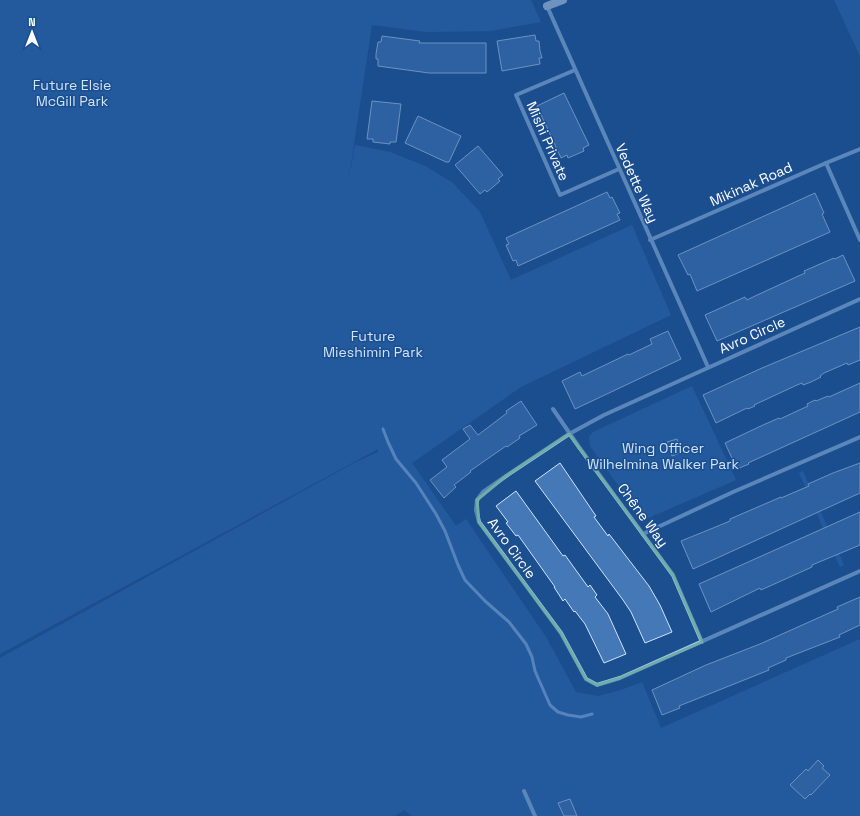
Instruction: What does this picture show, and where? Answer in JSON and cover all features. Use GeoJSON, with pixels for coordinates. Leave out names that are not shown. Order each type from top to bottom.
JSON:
{"type":"FeatureCollection","features":[{"type":"Feature","properties":{"kind":"street"},"geometry":{"type":"LineString","coordinates":[[548,6],[563,0]]}},
{"type":"Feature","properties":{"kind":"street","name":"Vedette Way"},"geometry":{"type":"LineString","coordinates":[[548,6],[650,240],[708,367]]}},
{"type":"Feature","properties":{"kind":"street","name":"Mishi Private"},"geometry":{"type":"LineString","coordinates":[[575,70],[516,95],[560,195],[619,169]]}},
{"type":"Feature","properties":{"kind":"street","name":"Mikinak Road"},"geometry":{"type":"LineString","coordinates":[[650,240],[860,149]]}},
{"type":"Feature","properties":{"kind":"street"},"geometry":{"type":"LineString","coordinates":[[826,163],[860,240]]}},
{"type":"Feature","properties":{"kind":"street","name":"Avro Circle"},"geometry":{"type":"LineString","coordinates":[[860,299],[604,415],[569,434],[484,492],[477,500],[476,510],[479,522],[561,633],[586,679],[597,685],[620,678],[860,571]]}},
{"type":"Feature","properties":{"kind":"street","name":"Chêne Way"},"geometry":{"type":"LineString","coordinates":[[553,409],[569,434],[673,574],[702,642]]}},
{"type":"Feature","properties":{"kind":"street"},"geometry":{"type":"LineString","coordinates":[[643,534],[733,492],[860,437]]}},
{"type":"Feature","properties":{"kind":"street"},"geometry":{"type":"LineString","coordinates":[[524,791],[535,816]]}},
{"type":"Feature","properties":{"kind":"highlighted area"},"geometry":{"type":"Polygon","coordinates":[[[569,434],[673,575],[702,642],[620,678],[597,685],[586,679],[561,633],[479,522],[477,500],[506,476],[569,434]]]}},
{"type":"Feature","properties":{"kind":"green space"},"geometry":{"type":"Polygon","coordinates":[[[0,0],[531,0],[541,22],[490,31],[427,32],[372,25],[348,184],[355,145],[390,152],[425,166],[453,183],[480,212],[511,280],[632,225],[671,315],[521,387],[412,463],[456,526],[466,519],[546,637],[576,692],[598,696],[621,690],[642,682],[661,728],[860,639],[860,816],[412,816],[404,810],[395,816],[0,816],[0,658],[354,463],[378,452],[378,449],[0,654],[0,0]]]}},
{"type":"Feature","properties":{"kind":"green space"},"geometry":{"type":"Polygon","coordinates":[[[834,0],[860,0],[860,56],[834,0]]]}},
{"type":"Feature","properties":{"kind":"green space","name":"Wing Officer Wilhelmina Walker Park"},"geometry":{"type":"Polygon","coordinates":[[[692,386],[736,480],[646,519],[640,516],[590,446],[589,437],[593,432],[692,386]]]}},
{"type":"Feature","properties":{"kind":"green space"},"geometry":{"type":"Polygon","coordinates":[[[803,471],[844,565],[840,567],[799,473],[803,471]]]}},
{"type":"Feature","properties":{"kind":"building"},"geometry":{"type":"Polygon","coordinates":[[[535,35],[536,41],[539,41],[542,58],[539,58],[540,64],[502,71],[497,41],[535,35]]]}},
{"type":"Feature","properties":{"kind":"building"},"geometry":{"type":"Polygon","coordinates":[[[382,36],[420,41],[419,43],[486,43],[486,73],[429,73],[378,66],[376,54],[378,42],[381,42],[382,36]]]}},
{"type":"Feature","properties":{"kind":"building"},"geometry":{"type":"Polygon","coordinates":[[[564,93],[589,145],[583,148],[584,151],[568,158],[567,155],[561,158],[537,106],[564,93]]]}},
{"type":"Feature","properties":{"kind":"building"},"geometry":{"type":"Polygon","coordinates":[[[372,101],[401,104],[396,142],[390,142],[390,144],[373,142],[373,139],[367,139],[372,101]]]}},
{"type":"Feature","properties":{"kind":"building"},"geometry":{"type":"Polygon","coordinates":[[[418,116],[461,136],[449,162],[405,143],[418,116]]]}},
{"type":"Feature","properties":{"kind":"building"},"geometry":{"type":"Polygon","coordinates":[[[478,146],[503,175],[498,179],[500,181],[487,192],[485,190],[480,194],[455,165],[478,146]]]}},
{"type":"Feature","properties":{"kind":"building"},"geometry":{"type":"Polygon","coordinates":[[[607,192],[610,198],[612,197],[620,213],[617,214],[620,220],[518,266],[516,260],[513,261],[506,245],[509,244],[506,238],[607,192]]]}},
{"type":"Feature","properties":{"kind":"building"},"geometry":{"type":"Polygon","coordinates":[[[815,193],[824,213],[822,214],[830,232],[697,291],[690,274],[688,275],[678,255],[815,193]]]}},
{"type":"Feature","properties":{"kind":"building"},"geometry":{"type":"Polygon","coordinates":[[[843,255],[855,281],[717,341],[705,315],[745,297],[747,300],[805,273],[804,271],[843,255]]]}},
{"type":"Feature","properties":{"kind":"building"},"geometry":{"type":"Polygon","coordinates":[[[860,327],[860,360],[848,365],[847,363],[824,373],[820,376],[821,377],[811,382],[803,385],[802,383],[797,385],[716,423],[703,395],[762,368],[860,327]]]}},
{"type":"Feature","properties":{"kind":"building"},"geometry":{"type":"Polygon","coordinates":[[[668,331],[681,359],[575,409],[562,381],[580,372],[582,376],[628,354],[629,355],[652,344],[650,339],[668,331]]]}},
{"type":"Feature","properties":{"kind":"building"},"geometry":{"type":"Polygon","coordinates":[[[860,383],[860,412],[737,469],[725,443],[808,406],[807,404],[815,400],[829,397],[860,383]]]}},
{"type":"Feature","properties":{"kind":"building"},"geometry":{"type":"Polygon","coordinates":[[[521,401],[537,425],[470,471],[471,472],[454,485],[456,487],[444,498],[430,480],[447,467],[442,460],[470,439],[463,429],[470,425],[478,435],[507,413],[506,411],[521,401]]]}},
{"type":"Feature","properties":{"kind":"building"},"geometry":{"type":"Polygon","coordinates":[[[677,439],[682,452],[672,456],[667,442],[677,439]]]}},
{"type":"Feature","properties":{"kind":"building"},"geometry":{"type":"Polygon","coordinates":[[[560,463],[596,516],[594,517],[649,586],[660,605],[672,632],[645,643],[631,612],[623,600],[535,481],[560,463]]]}},
{"type":"Feature","properties":{"kind":"building"},"geometry":{"type":"Polygon","coordinates":[[[860,463],[860,493],[693,569],[681,541],[809,486],[808,484],[833,473],[860,463]]]}},
{"type":"Feature","properties":{"kind":"building"},"geometry":{"type":"Polygon","coordinates":[[[516,491],[563,556],[565,555],[588,587],[590,585],[597,595],[595,597],[608,614],[626,654],[604,663],[585,624],[565,599],[563,601],[555,587],[518,535],[516,536],[506,523],[508,522],[496,506],[516,491]]]}},
{"type":"Feature","properties":{"kind":"building"},"geometry":{"type":"Polygon","coordinates":[[[860,512],[860,545],[812,565],[812,567],[761,590],[760,588],[711,612],[699,584],[860,512]]]}},
{"type":"Feature","properties":{"kind":"building"},"geometry":{"type":"Polygon","coordinates":[[[860,597],[860,625],[839,635],[840,637],[786,658],[786,660],[768,668],[769,670],[679,706],[680,708],[662,715],[652,690],[706,665],[760,644],[838,609],[837,607],[860,597]]]}},
{"type":"Feature","properties":{"kind":"building"},"geometry":{"type":"Polygon","coordinates":[[[818,760],[824,766],[822,768],[830,775],[811,795],[810,794],[805,799],[790,785],[806,769],[808,771],[818,760]]]}},
{"type":"Feature","properties":{"kind":"building"},"geometry":{"type":"Polygon","coordinates":[[[570,799],[577,816],[564,816],[558,803],[570,799]]]}},
{"type":"Feature","properties":{"kind":"waterway"},"geometry":{"type":"LineString","coordinates":[[383,429],[396,459],[416,483],[436,514],[445,531],[465,580],[485,601],[509,622],[526,644],[532,657],[535,671],[550,705],[558,712],[568,715],[581,717],[592,714]]}},
{"type":"Feature","properties":{"kind":"park label","name":"Future Elsie McGill Park"},"geometry":{"type":"Point","coordinates":[72,94]}},
{"type":"Feature","properties":{"kind":"park label","name":"Future Mieshimin Park"},"geometry":{"type":"Point","coordinates":[373,344]}}]}
